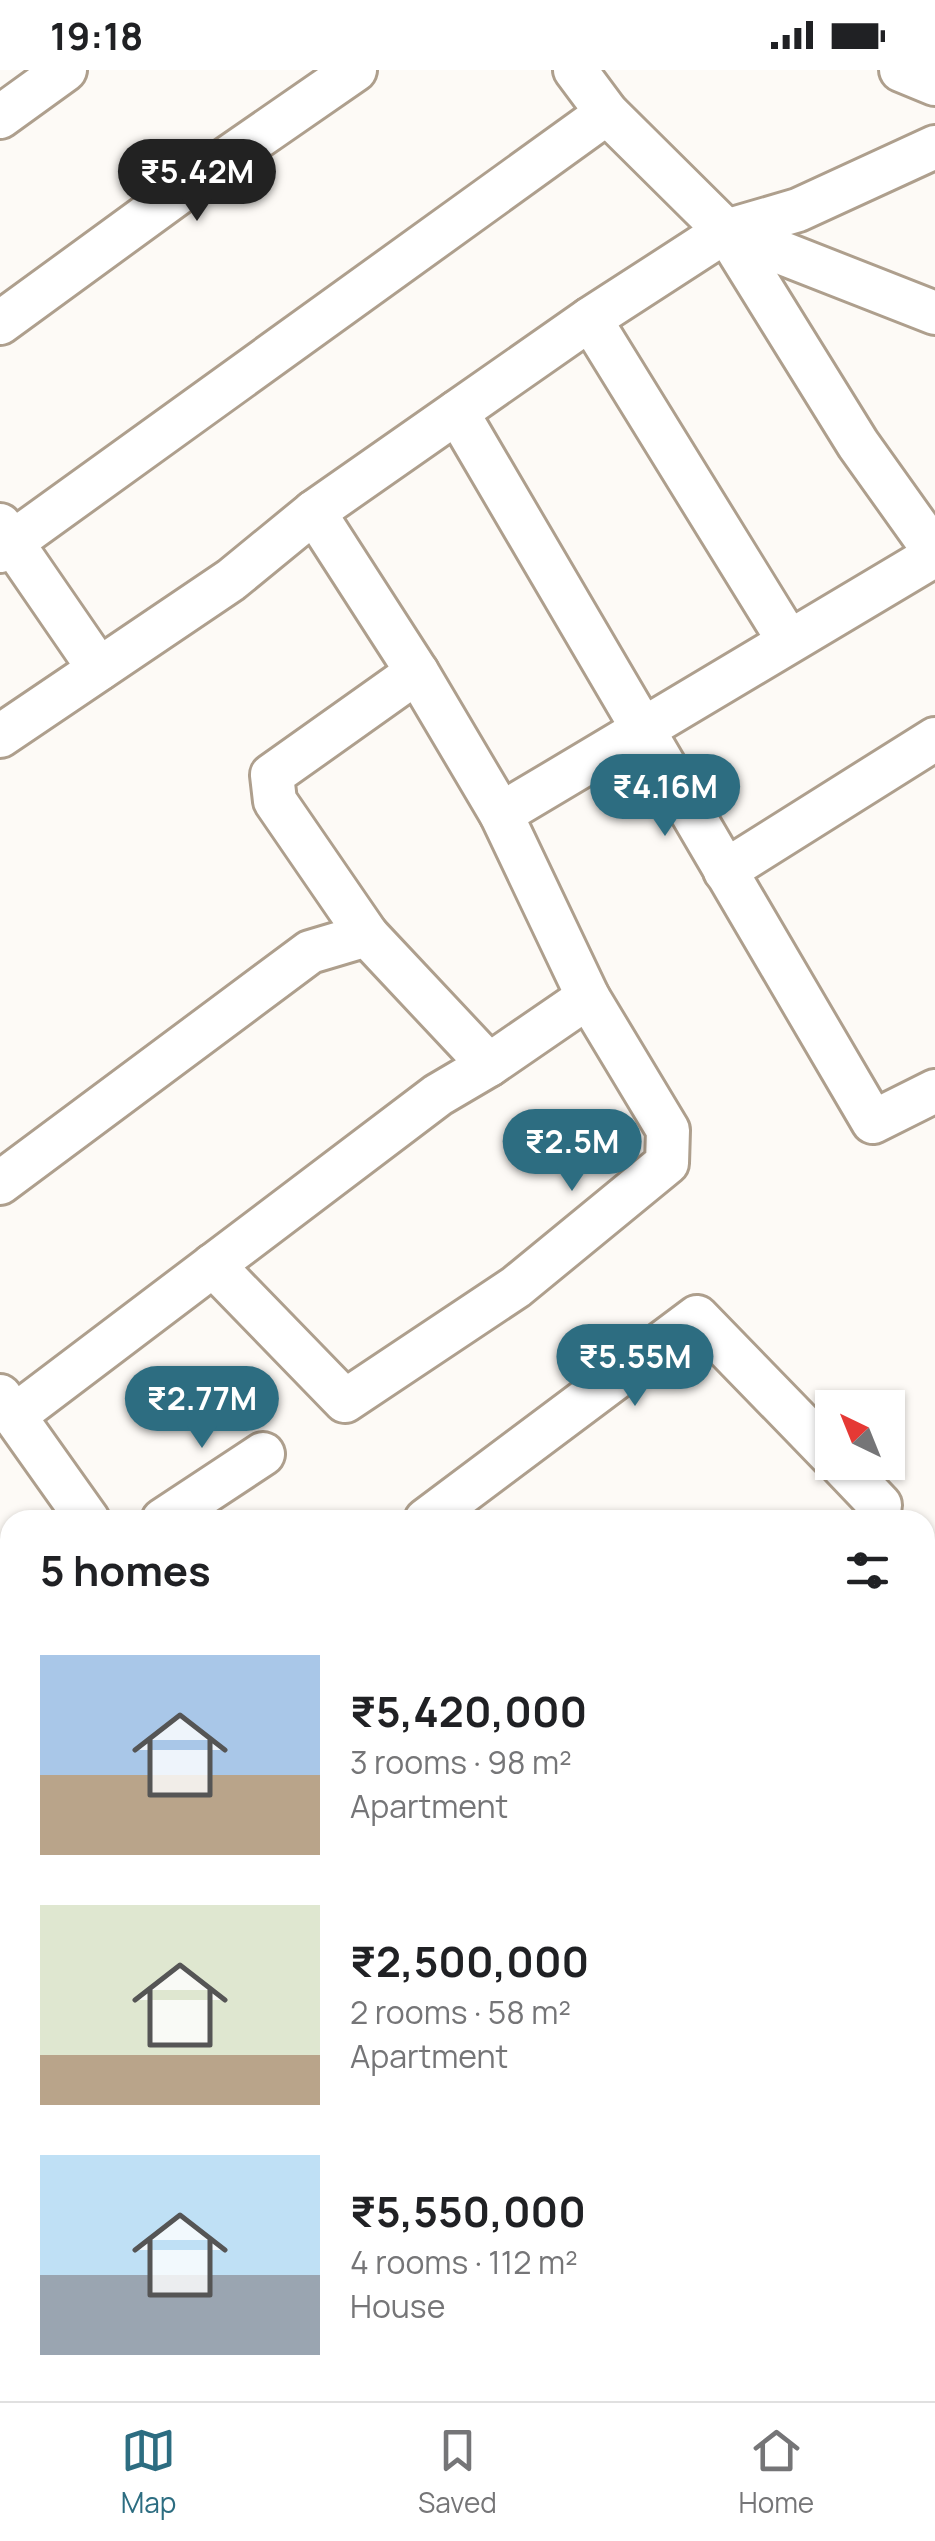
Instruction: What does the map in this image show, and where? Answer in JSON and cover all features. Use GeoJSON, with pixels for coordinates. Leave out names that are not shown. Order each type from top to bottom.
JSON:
{"type":"FeatureCollection","features":[{"type":"Feature","properties":{"kind":"street"},"geometry":{"type":"LineString","coordinates":[[0,117],[65,70]]}},
{"type":"Feature","properties":{"kind":"street"},"geometry":{"type":"LineString","coordinates":[[0,323],[355,70]]}},
{"type":"Feature","properties":{"kind":"street"},"geometry":{"type":"LineString","coordinates":[[501,814],[935,554],[858,444],[726,231],[607,113],[575,70]]}},
{"type":"Feature","properties":{"kind":"street"},"geometry":{"type":"LineString","coordinates":[[901,70],[935,84]]}},
{"type":"Feature","properties":{"kind":"street"},"geometry":{"type":"LineString","coordinates":[[99,669],[4,540],[607,113]]}},
{"type":"Feature","properties":{"kind":"street"},"geometry":{"type":"LineString","coordinates":[[0,736],[230,580],[314,512],[590,319],[726,231],[798,210],[935,147]]}},
{"type":"Feature","properties":{"kind":"street"},"geometry":{"type":"LineString","coordinates":[[726,231],[935,313]]}},
{"type":"Feature","properties":{"kind":"street"},"geometry":{"type":"LineString","coordinates":[[590,319],[788,640]]}},
{"type":"Feature","properties":{"kind":"street"},"geometry":{"type":"LineString","coordinates":[[457,412],[873,1122],[935,1090]]}},
{"type":"Feature","properties":{"kind":"street"},"geometry":{"type":"LineString","coordinates":[[213,1266],[345,1401],[516,1288],[667,1163],[668,1130],[588,997],[501,814],[314,512]]}},
{"type":"Feature","properties":{"kind":"street"},"geometry":{"type":"LineString","coordinates":[[416,672],[272,775],[275,800],[367,935],[489,1065]]}},
{"type":"Feature","properties":{"kind":"street"},"geometry":{"type":"LineString","coordinates":[[726,870],[935,739]]}},
{"type":"Feature","properties":{"kind":"street"},"geometry":{"type":"LineString","coordinates":[[0,1183],[310,952],[367,935]]}},
{"type":"Feature","properties":{"kind":"street"},"geometry":{"type":"LineString","coordinates":[[81,1510],[7,1406],[213,1266],[438,1095],[588,997]]}},
{"type":"Feature","properties":{"kind":"street"},"geometry":{"type":"LineString","coordinates":[[439,1510],[697,1317],[815,1438]]}},
{"type":"Feature","properties":{"kind":"street"},"geometry":{"type":"LineString","coordinates":[[178,1510],[263,1454]]}},
{"type":"Feature","properties":{"kind":"street"},"geometry":{"type":"LineString","coordinates":[[856,1480],[880,1505]]}}]}
